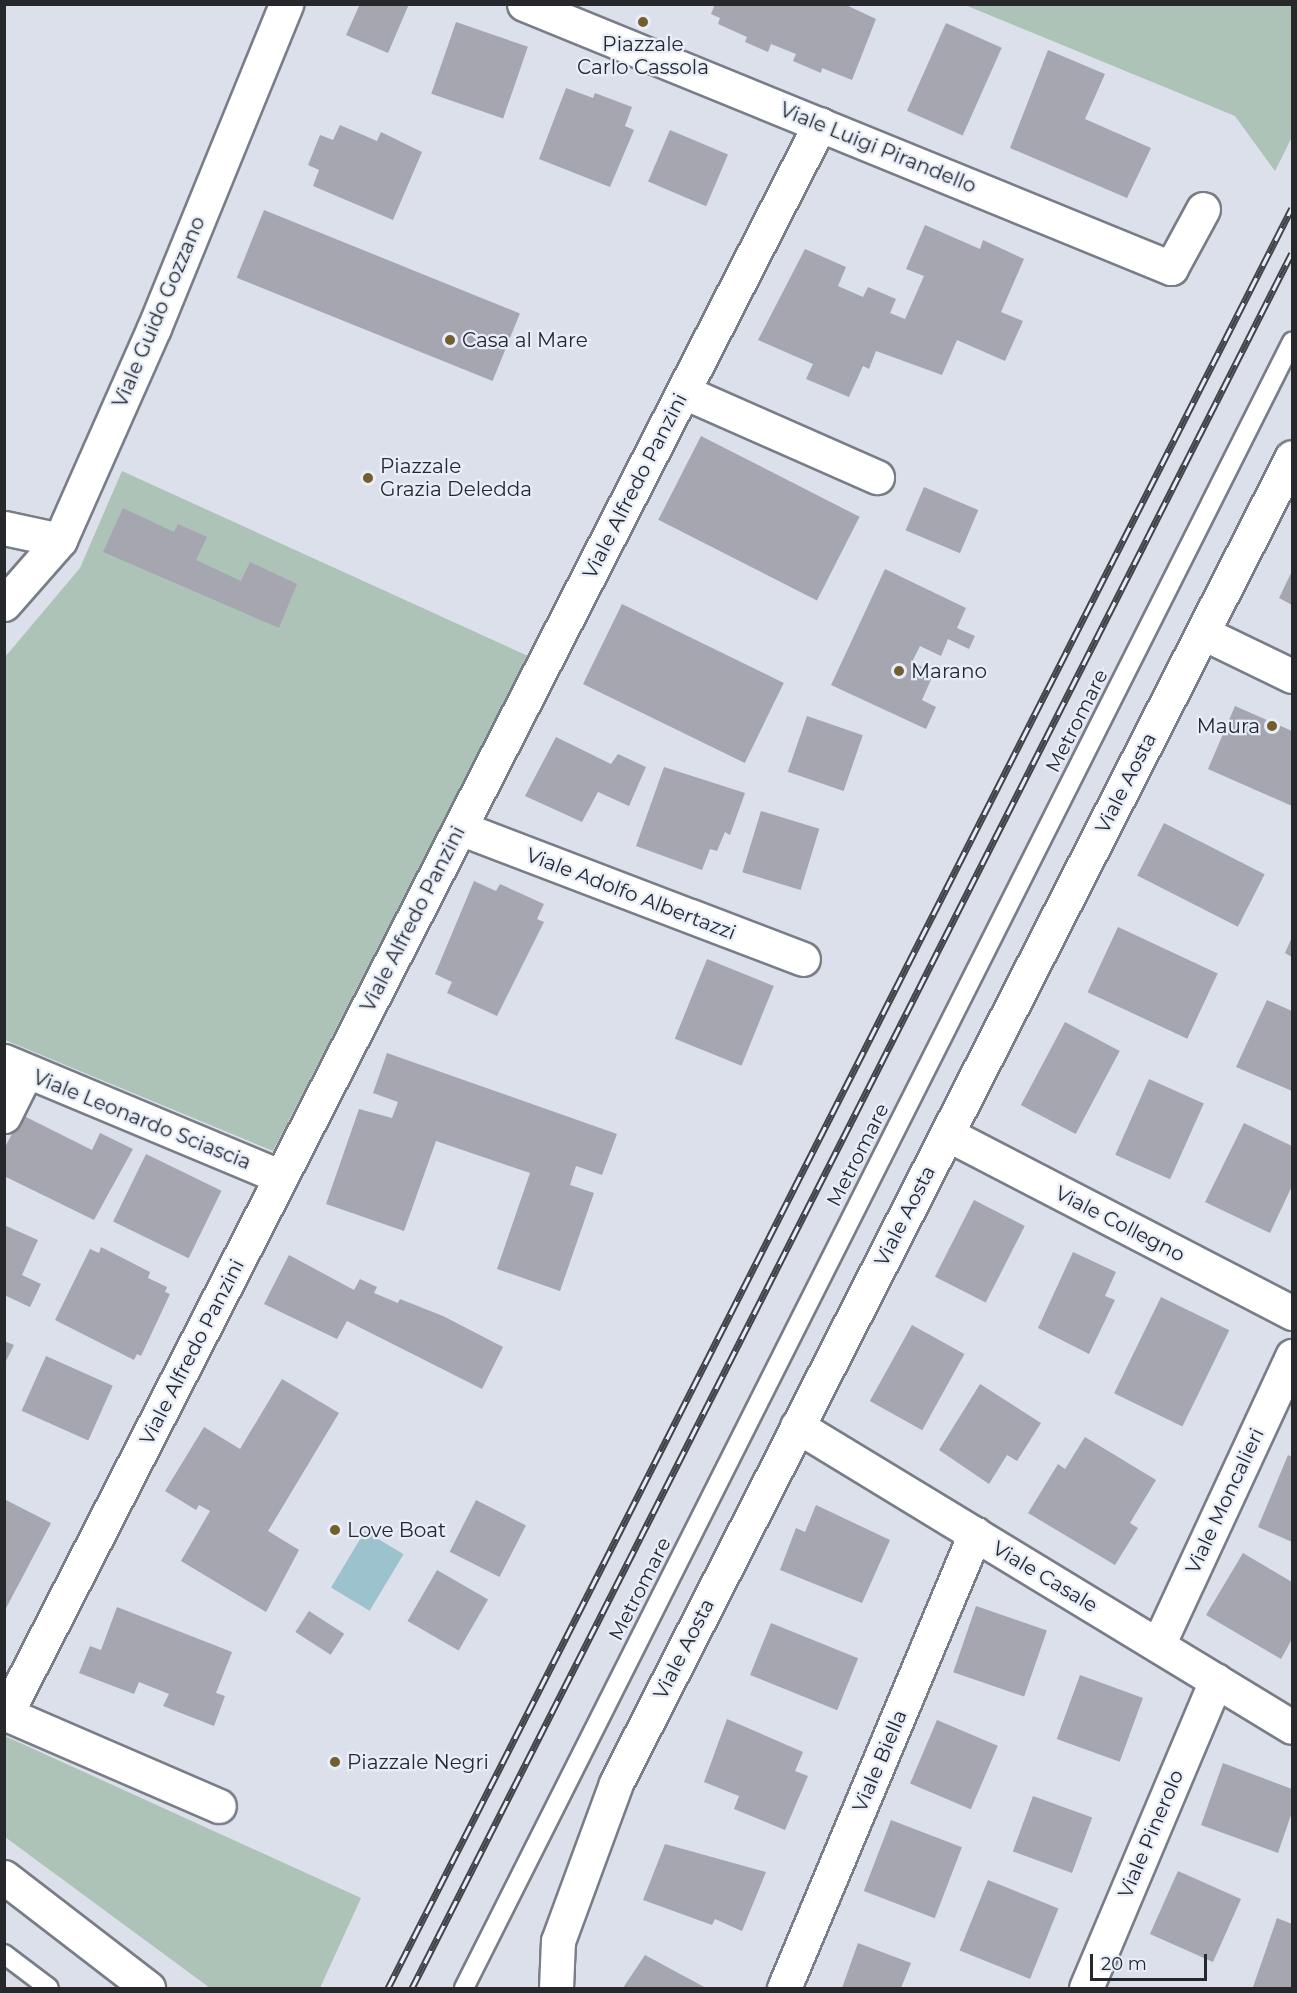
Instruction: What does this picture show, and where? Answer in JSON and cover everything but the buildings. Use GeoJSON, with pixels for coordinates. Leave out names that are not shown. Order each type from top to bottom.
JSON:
{"type":"FeatureCollection","features":[{"type":"Feature","properties":{"kind":"street","name":"Viale Guido Gozzano"},"geometry":{"type":"LineString","coordinates":[[4,604],[60,540],[154,328],[286,4]]}},
{"type":"Feature","properties":{"kind":"street","name":"Viale Luigi Pirandello"},"geometry":{"type":"LineString","coordinates":[[524,4],[1171,268],[1203,209]]}},
{"type":"Feature","properties":{"kind":"street","name":"Viale Alfredo Panzini"},"geometry":{"type":"LineString","coordinates":[[5,1713],[820,124]]}},
{"type":"Feature","properties":{"kind":"street"},"geometry":{"type":"LineString","coordinates":[[684,392],[877,477]]}},
{"type":"Feature","properties":{"kind":"street","name":"Viale Aosta"},"geometry":{"type":"LineString","coordinates":[[556,1989],[558,1941],[616,1783],[1293,457]]}},
{"type":"Feature","properties":{"kind":"street"},"geometry":{"type":"LineString","coordinates":[[4,528],[60,540]]}},
{"type":"Feature","properties":{"kind":"street"},"geometry":{"type":"LineString","coordinates":[[1203,633],[1293,676]]}},
{"type":"Feature","properties":{"kind":"street","name":"Viale Adolfo Albertazzi"},"geometry":{"type":"LineString","coordinates":[[460,828],[803,959]]}},
{"type":"Feature","properties":{"kind":"street"},"geometry":{"type":"LineString","coordinates":[[4,1116],[15,1066]]}},
{"type":"Feature","properties":{"kind":"street","name":"Viale Leonardo Sciascia"},"geometry":{"type":"LineString","coordinates":[[15,1066],[281,1177]]}},
{"type":"Feature","properties":{"kind":"street","name":"Viale Collegno"},"geometry":{"type":"LineString","coordinates":[[947,1134],[1293,1313]]}},
{"type":"Feature","properties":{"kind":"street","name":"Viale Moncalieri"},"geometry":{"type":"LineString","coordinates":[[1158,1645],[1293,1356]]}},
{"type":"Feature","properties":{"kind":"street","name":"Viale Casale"},"geometry":{"type":"LineString","coordinates":[[798,1426],[1293,1727]]}},
{"type":"Feature","properties":{"kind":"street","name":"Viale Biella"},"geometry":{"type":"LineString","coordinates":[[784,1989],[975,1534]]}},
{"type":"Feature","properties":{"kind":"street","name":"Viale Pinerolo"},"geometry":{"type":"LineString","coordinates":[[1086,1989],[1215,1680]]}},
{"type":"Feature","properties":{"kind":"street"},"geometry":{"type":"LineString","coordinates":[[5,1713],[219,1806]]}},
{"type":"Feature","properties":{"kind":"street"},"geometry":{"type":"LineString","coordinates":[[4,1876],[148,1989]]}},
{"type":"Feature","properties":{"kind":"lane","name":"Metromare"},"geometry":{"type":"LineString","coordinates":[[464,1989],[1293,342]]}},
{"type":"Feature","properties":{"kind":"lane"},"geometry":{"type":"LineString","coordinates":[[4,1954],[49,1989]]}},
{"type":"Feature","properties":{"kind":"green space"},"geometry":{"type":"Polygon","coordinates":[[[965,5],[1292,5],[1292,137],[1275,171],[1235,116],[965,5]]]}},
{"type":"Feature","properties":{"kind":"green space"},"geometry":{"type":"Polygon","coordinates":[[[122,471],[528,656],[273,1151],[5,1040],[5,657],[80,568],[122,471]]]}},
{"type":"Feature","properties":{"kind":"green space"},"geometry":{"type":"Polygon","coordinates":[[[5,1736],[361,1898],[320,1988],[210,1988],[5,1837],[5,1736]]]}},
{"type":"Feature","properties":{"kind":"water"},"geometry":{"type":"Polygon","coordinates":[[[365,1531],[404,1554],[370,1611],[331,1588],[365,1531]]]}},
{"type":"Feature","properties":{"kind":"railway"},"geometry":{"type":"LineString","coordinates":[[388,1988],[1292,208]]}},
{"type":"Feature","properties":{"kind":"railway"},"geometry":{"type":"LineString","coordinates":[[412,1988],[1292,253]]}},
{"type":"Feature","properties":{"kind":"place","name":"Piazzale Carlo Cassola"},"geometry":{"type":"Point","coordinates":[643,22]}},
{"type":"Feature","properties":{"kind":"place","name":"Casa al Mare"},"geometry":{"type":"Point","coordinates":[450,340]}},
{"type":"Feature","properties":{"kind":"place","name":"Piazzale Grazia Deledda"},"geometry":{"type":"Point","coordinates":[368,478]}},
{"type":"Feature","properties":{"kind":"place","name":"Marano"},"geometry":{"type":"Point","coordinates":[899,671]}},
{"type":"Feature","properties":{"kind":"place","name":"Maura"},"geometry":{"type":"Point","coordinates":[1272,726]}},
{"type":"Feature","properties":{"kind":"place","name":"Love Boat"},"geometry":{"type":"Point","coordinates":[335,1530]}},
{"type":"Feature","properties":{"kind":"place","name":"Piazzale Negri"},"geometry":{"type":"Point","coordinates":[335,1762]}}]}
